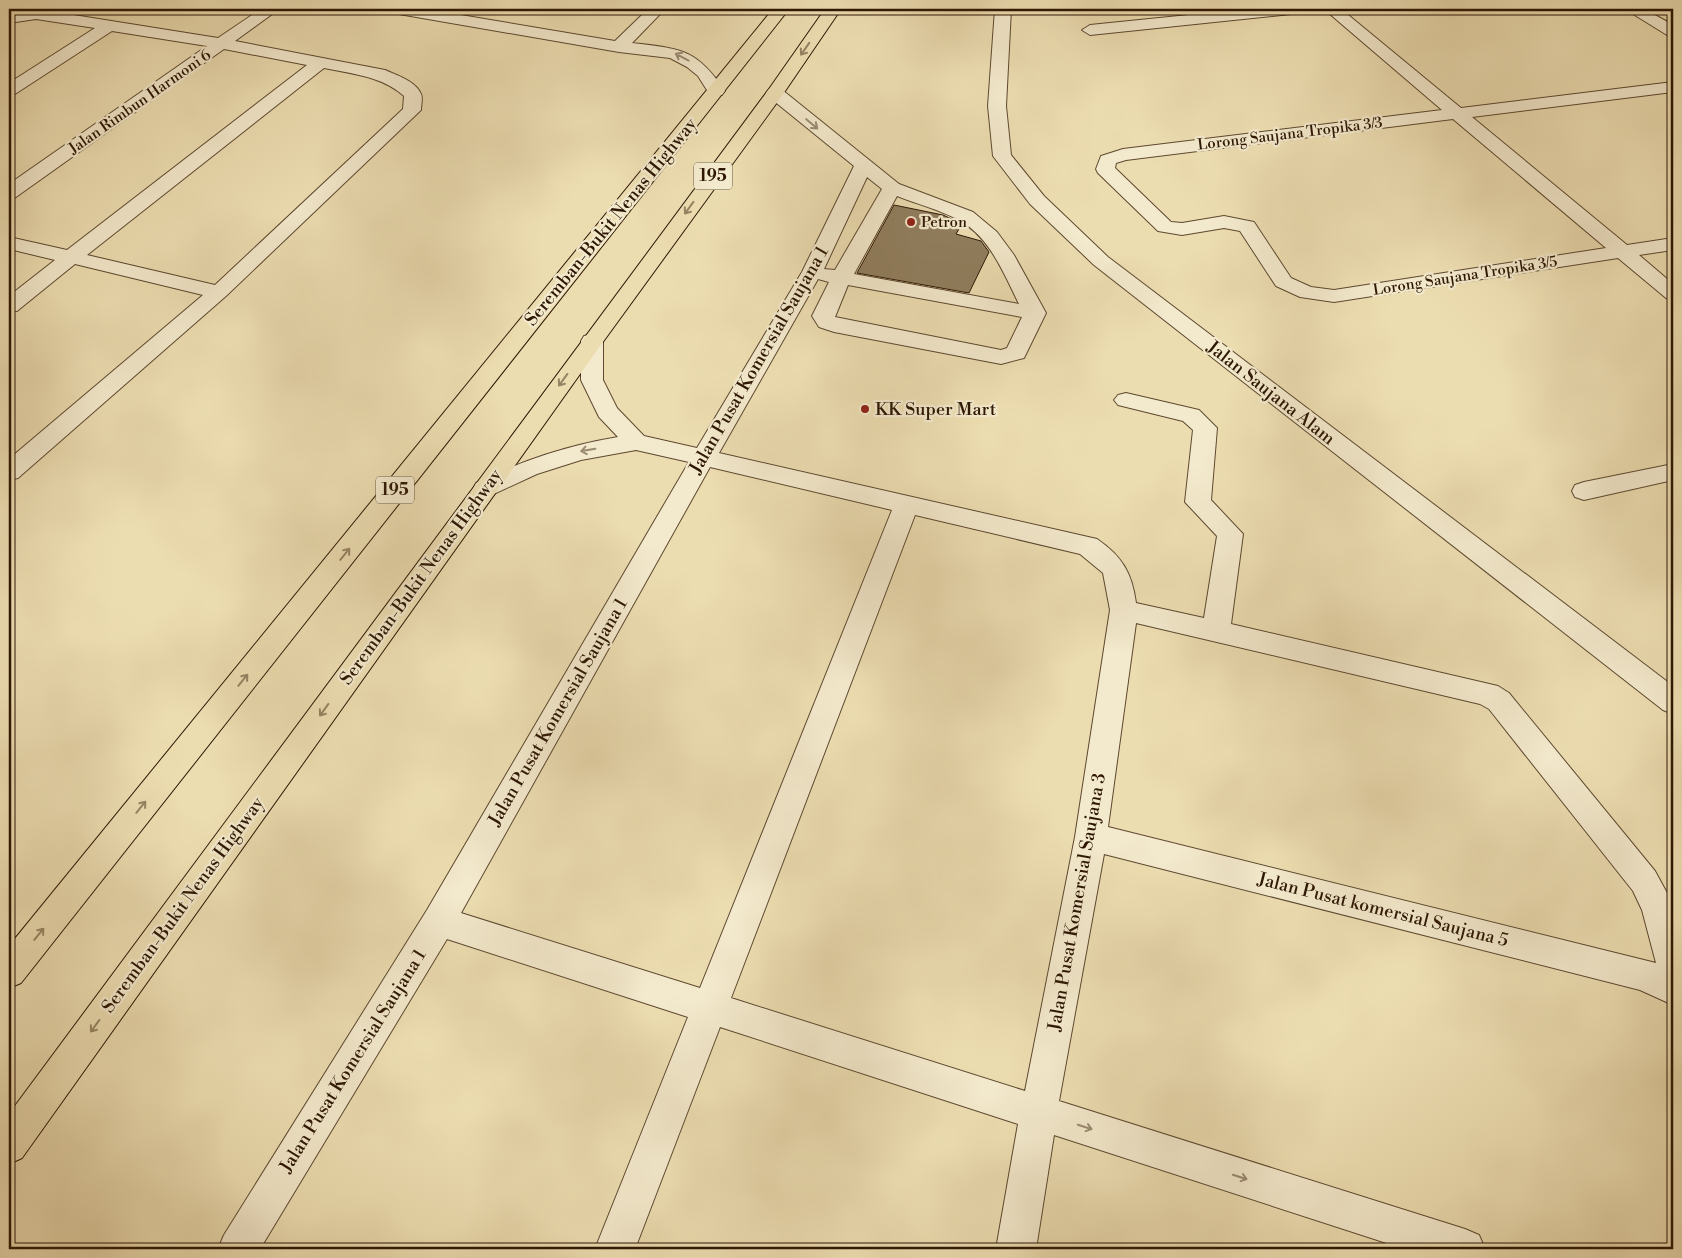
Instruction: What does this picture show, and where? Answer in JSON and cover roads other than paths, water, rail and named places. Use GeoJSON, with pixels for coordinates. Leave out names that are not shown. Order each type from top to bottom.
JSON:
{"type":"FeatureCollection","features":[{"type":"Feature","properties":{"kind":"highway","name":"Seremban-Bukit Nenas Highway"},"geometry":{"type":"LineString","coordinates":[[9,972],[781,9]]}},
{"type":"Feature","properties":{"kind":"highway","name":"Seremban-Bukit Nenas Highway"},"geometry":{"type":"LineString","coordinates":[[9,1145],[774,93],[833,9]]}},
{"type":"Feature","properties":{"kind":"street","name":"Jalan Rimbun Harmoni 6"},"geometry":{"type":"LineString","coordinates":[[9,193],[271,9]]}},
{"type":"Feature","properties":{"kind":"street"},"geometry":{"type":"LineString","coordinates":[[399,9],[619,47],[679,55],[704,73],[716,91]]}},
{"type":"Feature","properties":{"kind":"street"},"geometry":{"type":"LineString","coordinates":[[619,47],[657,9]]}},
{"type":"Feature","properties":{"kind":"street","name":"Jalan Saujana Alam"},"geometry":{"type":"LineString","coordinates":[[1003,9],[997,106],[1002,156],[1037,200],[1116,273],[1673,702]]}},
{"type":"Feature","properties":{"kind":"street"},"geometry":{"type":"LineString","coordinates":[[1090,30],[1291,9]]}},
{"type":"Feature","properties":{"kind":"street"},"geometry":{"type":"LineString","coordinates":[[1332,9],[1673,294]]}},
{"type":"Feature","properties":{"kind":"street"},"geometry":{"type":"LineString","coordinates":[[1633,9],[1673,32]]}},
{"type":"Feature","properties":{"kind":"street"},"geometry":{"type":"LineString","coordinates":[[9,18],[36,14],[223,44],[320,62],[379,74],[400,83],[413,95],[412,110],[219,292],[9,472]]}},
{"type":"Feature","properties":{"kind":"street"},"geometry":{"type":"LineString","coordinates":[[9,90],[109,26]]}},
{"type":"Feature","properties":{"kind":"street"},"geometry":{"type":"LineString","coordinates":[[9,306],[320,62]]}},
{"type":"Feature","properties":{"kind":"street","name":"Lorong Saujana Tropika 3/3"},"geometry":{"type":"LineString","coordinates":[[1123,155],[1673,87]]}},
{"type":"Feature","properties":{"kind":"street"},"geometry":{"type":"LineString","coordinates":[[774,93],[892,188],[966,216],[990,236],[1004,255],[1035,312]]}},
{"type":"Feature","properties":{"kind":"street","name":"Lorong Saujana Tropika 3/5"},"geometry":{"type":"LineString","coordinates":[[1123,155],[1108,160],[1105,169],[1161,224],[1182,229],[1224,222],[1247,226],[1283,282],[1307,293],[1334,296],[1673,244]]}},
{"type":"Feature","properties":{"kind":"street","name":"Jalan Pusat Komersial Saujana 1"},"geometry":{"type":"LineString","coordinates":[[238,1249],[440,921],[704,457],[812,272],[864,167]]}},
{"type":"Feature","properties":{"kind":"street"},"geometry":{"type":"LineString","coordinates":[[892,188],[841,278],[823,316],[827,322],[834,325],[1000,357],[1016,353],[1035,312]]}},
{"type":"Feature","properties":{"kind":"street"},"geometry":{"type":"LineString","coordinates":[[9,243],[219,292]]}},
{"type":"Feature","properties":{"kind":"street"},"geometry":{"type":"LineString","coordinates":[[812,272],[1035,312]]}},
{"type":"Feature","properties":{"kind":"street"},"geometry":{"type":"LineString","coordinates":[[592,341],[592,380],[608,412],[636,442]]}},
{"type":"Feature","properties":{"kind":"street"},"geometry":{"type":"LineString","coordinates":[[1126,400],[1191,415],[1205,428],[1198,502],[1230,534],[1216,631]]}},
{"type":"Feature","properties":{"kind":"street"},"geometry":{"type":"LineString","coordinates":[[485,489],[528,468],[579,452],[636,442],[907,504],[615,1249]]}},
{"type":"Feature","properties":{"kind":"street"},"geometry":{"type":"LineString","coordinates":[[1584,491],[1673,472]]}},
{"type":"Feature","properties":{"kind":"street","name":"Jalan Pusat Komersial Saujana 3"},"geometry":{"type":"LineString","coordinates":[[907,504],[1088,546],[1107,558],[1120,576],[1124,610],[1091,837],[1039,1112],[1016,1249]]}},
{"type":"Feature","properties":{"kind":"street"},"geometry":{"type":"LineString","coordinates":[[1124,610],[1488,694],[1499,701],[1644,881],[1658,908],[1673,963]]}},
{"type":"Feature","properties":{"kind":"street","name":"Jalan Pusat komersial Saujana 5"},"geometry":{"type":"LineString","coordinates":[[1091,837],[1645,975],[1673,989]]}},
{"type":"Feature","properties":{"kind":"street"},"geometry":{"type":"LineString","coordinates":[[440,921],[1039,1112],[1408,1240],[1464,1249]]}},
{"type":"Feature","properties":{"kind":"place","name":"Petron"},"geometry":{"type":"Point","coordinates":[911,222]}},
{"type":"Feature","properties":{"kind":"place","name":"KK Super Mart"},"geometry":{"type":"Point","coordinates":[865,409]}}]}
